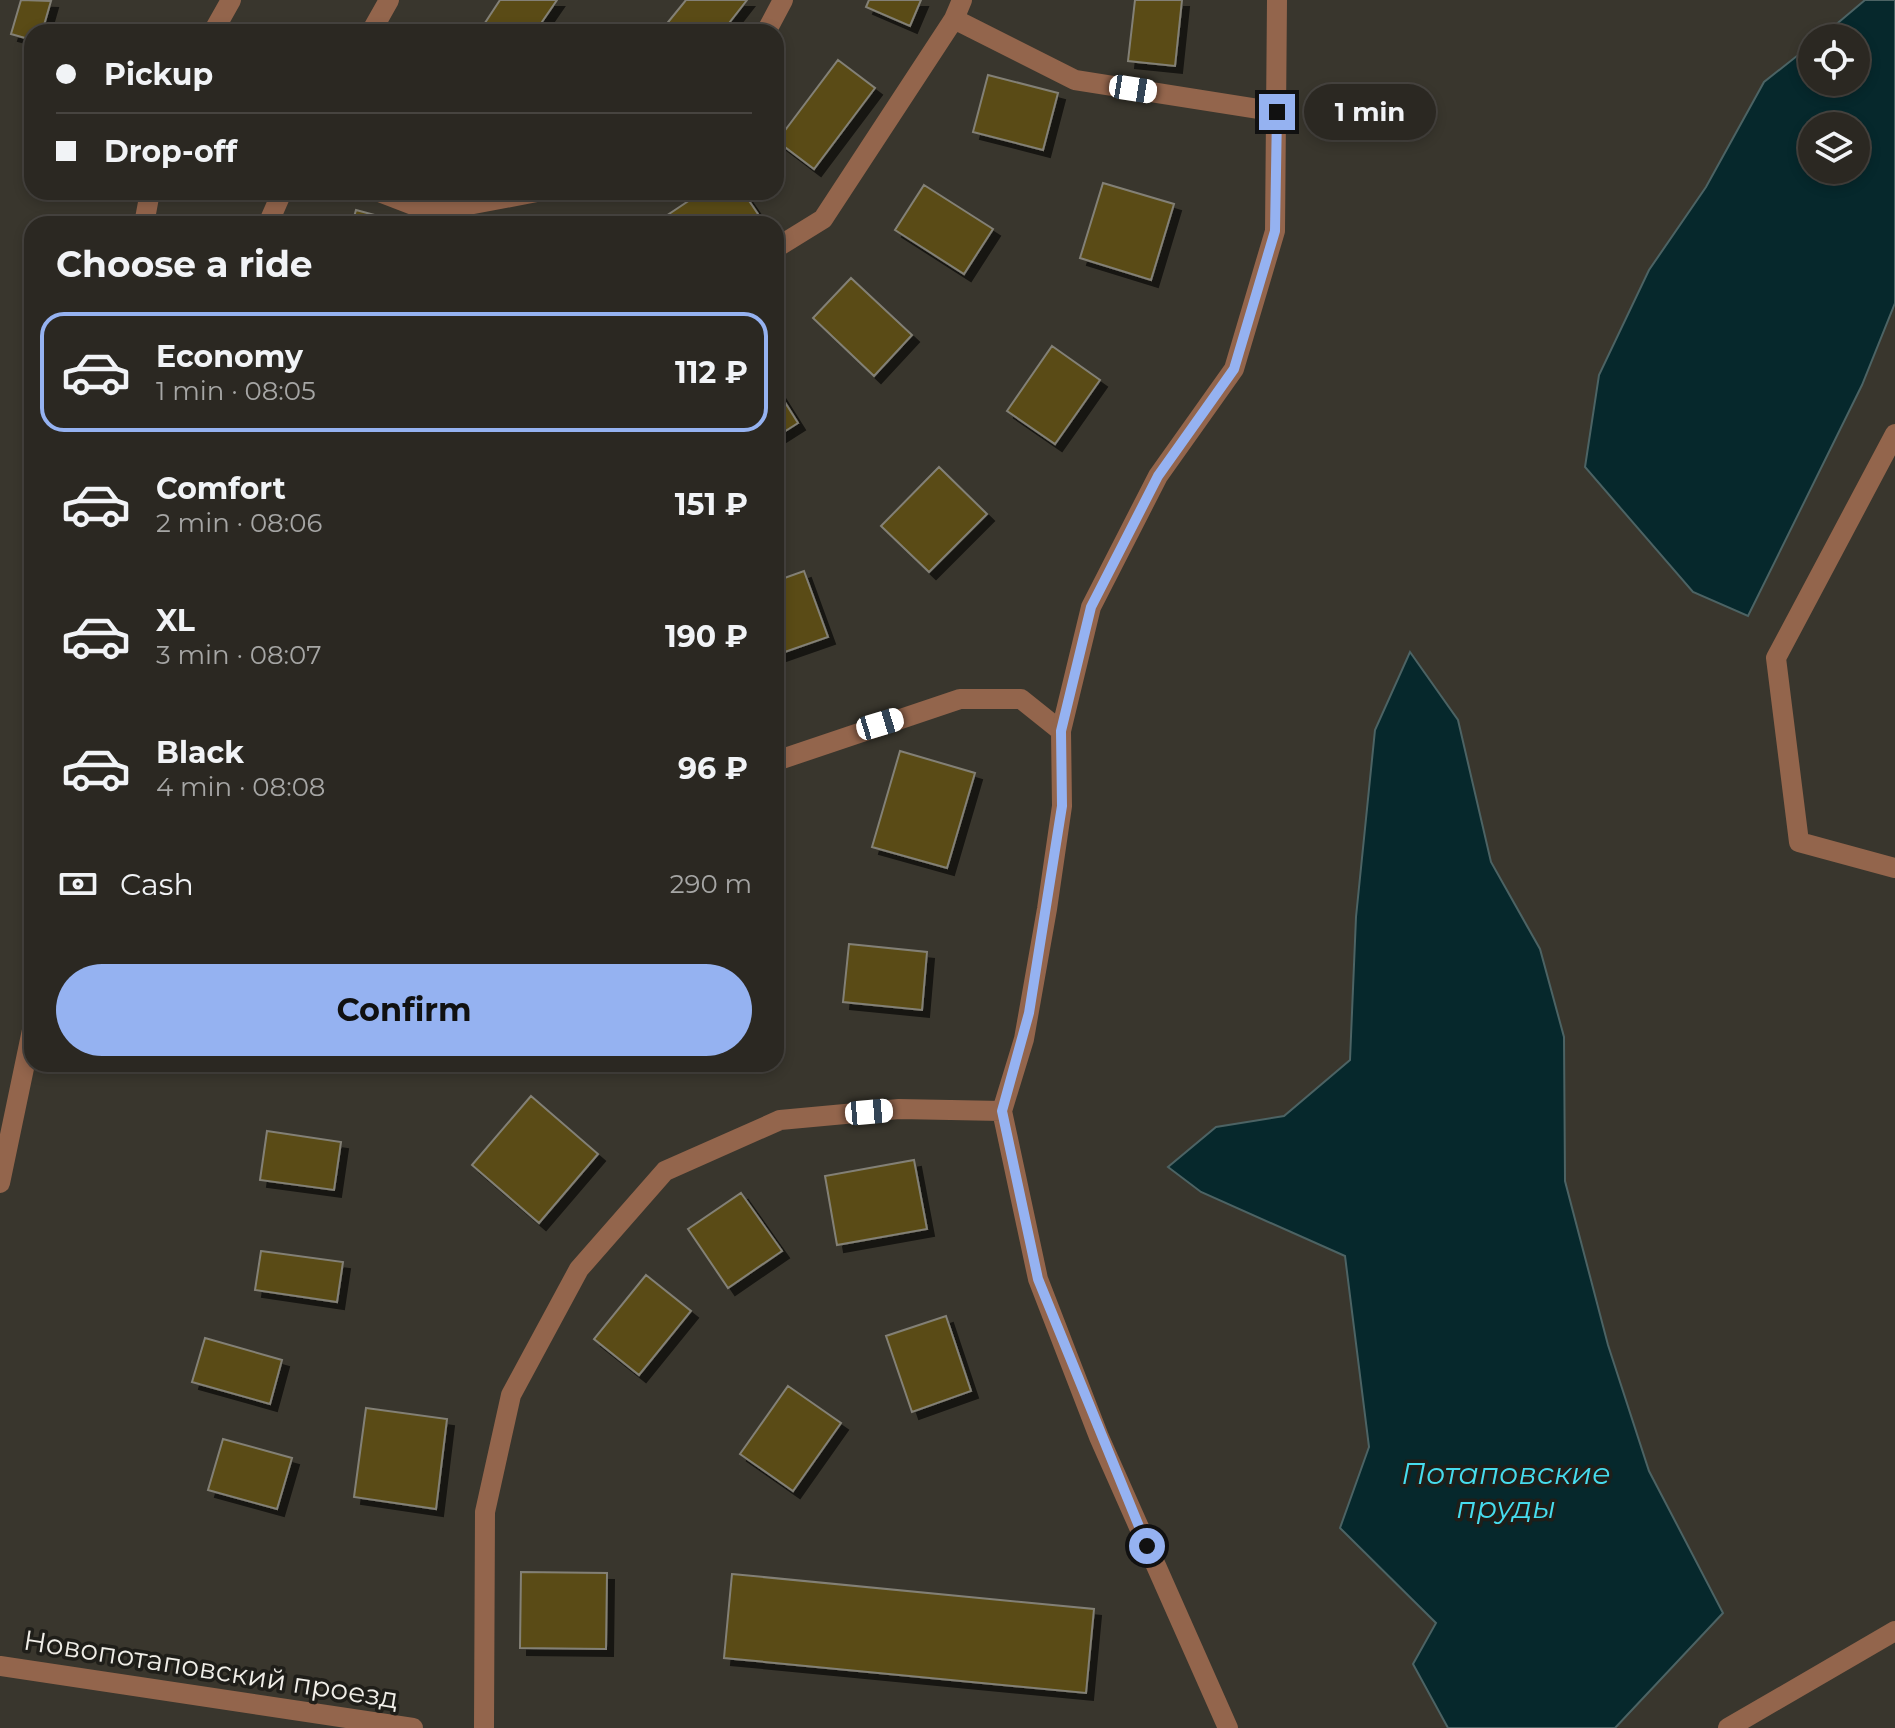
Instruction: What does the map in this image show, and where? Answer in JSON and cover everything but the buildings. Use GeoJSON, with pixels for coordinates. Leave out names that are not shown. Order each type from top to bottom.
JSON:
{"type":"FeatureCollection","features":[{"type":"Feature","properties":{"kind":"street"},"geometry":{"type":"LineString","coordinates":[[218,24],[231,0]]}},
{"type":"Feature","properties":{"kind":"street"},"geometry":{"type":"LineString","coordinates":[[376,24],[389,0]]}},
{"type":"Feature","properties":{"kind":"street"},"geometry":{"type":"LineString","coordinates":[[770,24],[783,0]]}},
{"type":"Feature","properties":{"kind":"street"},"geometry":{"type":"LineString","coordinates":[[1228,1728],[1099,1437],[1038,1279],[1002,1111],[1024,1039],[1047,909],[1062,806],[1061,731],[1091,607],[1158,476],[1234,369],[1275,231],[1277,0]]}},
{"type":"Feature","properties":{"kind":"street"},"geometry":{"type":"LineString","coordinates":[[784,243],[823,219],[958,10],[1075,80],[1277,112]]}},
{"type":"Feature","properties":{"kind":"street"},"geometry":{"type":"LineString","coordinates":[[395,200],[427,216]]}},
{"type":"Feature","properties":{"kind":"street"},"geometry":{"type":"LineString","coordinates":[[439,216],[504,200]]}},
{"type":"Feature","properties":{"kind":"street"},"geometry":{"type":"LineString","coordinates":[[1895,434],[1776,658],[1799,842],[1895,868]]}},
{"type":"Feature","properties":{"kind":"street"},"geometry":{"type":"LineString","coordinates":[[784,758],[960,699],[1021,699],[1061,731]]}},
{"type":"Feature","properties":{"kind":"street"},"geometry":{"type":"LineString","coordinates":[[0,1183],[24,1068]]}},
{"type":"Feature","properties":{"kind":"street"},"geometry":{"type":"LineString","coordinates":[[484,1728],[485,1512],[511,1395],[579,1269],[665,1171],[780,1120],[899,1109],[1002,1111]]}},
{"type":"Feature","properties":{"kind":"street"},"geometry":{"type":"LineString","coordinates":[[1728,1728],[1895,1631]]}},
{"type":"Feature","properties":{"kind":"street","name":"Новопотаповский проезд"},"geometry":{"type":"LineString","coordinates":[[0,1666],[413,1728]]}},
{"type":"Feature","properties":{"kind":"water"},"geometry":{"type":"Polygon","coordinates":[[[1865,0],[1895,0],[1895,303],[1862,385],[1748,616],[1693,592],[1585,467],[1599,375],[1649,270],[1706,187],[1764,82],[1798,55],[1798,96],[1870,96],[1870,24],[1837,24],[1865,0]]]}},
{"type":"Feature","properties":{"kind":"water","name":"Потаповские пруды"},"geometry":{"type":"Polygon","coordinates":[[[1410,652],[1458,720],[1491,862],[1540,949],[1564,1037],[1565,1181],[1608,1345],[1649,1471],[1723,1613],[1615,1728],[1448,1728],[1413,1664],[1436,1623],[1340,1528],[1369,1447],[1345,1256],[1201,1192],[1168,1167],[1216,1127],[1284,1116],[1350,1060],[1356,917],[1375,730],[1410,652]]]}},
{"type":"Feature","properties":{"kind":"route"},"geometry":{"type":"LineString","coordinates":[[1147,1546],[1099,1437],[1038,1279],[1002,1111],[1029,1013],[1062,806],[1061,731],[1091,607],[1158,476],[1234,369],[1275,231],[1277,112]]}}]}
